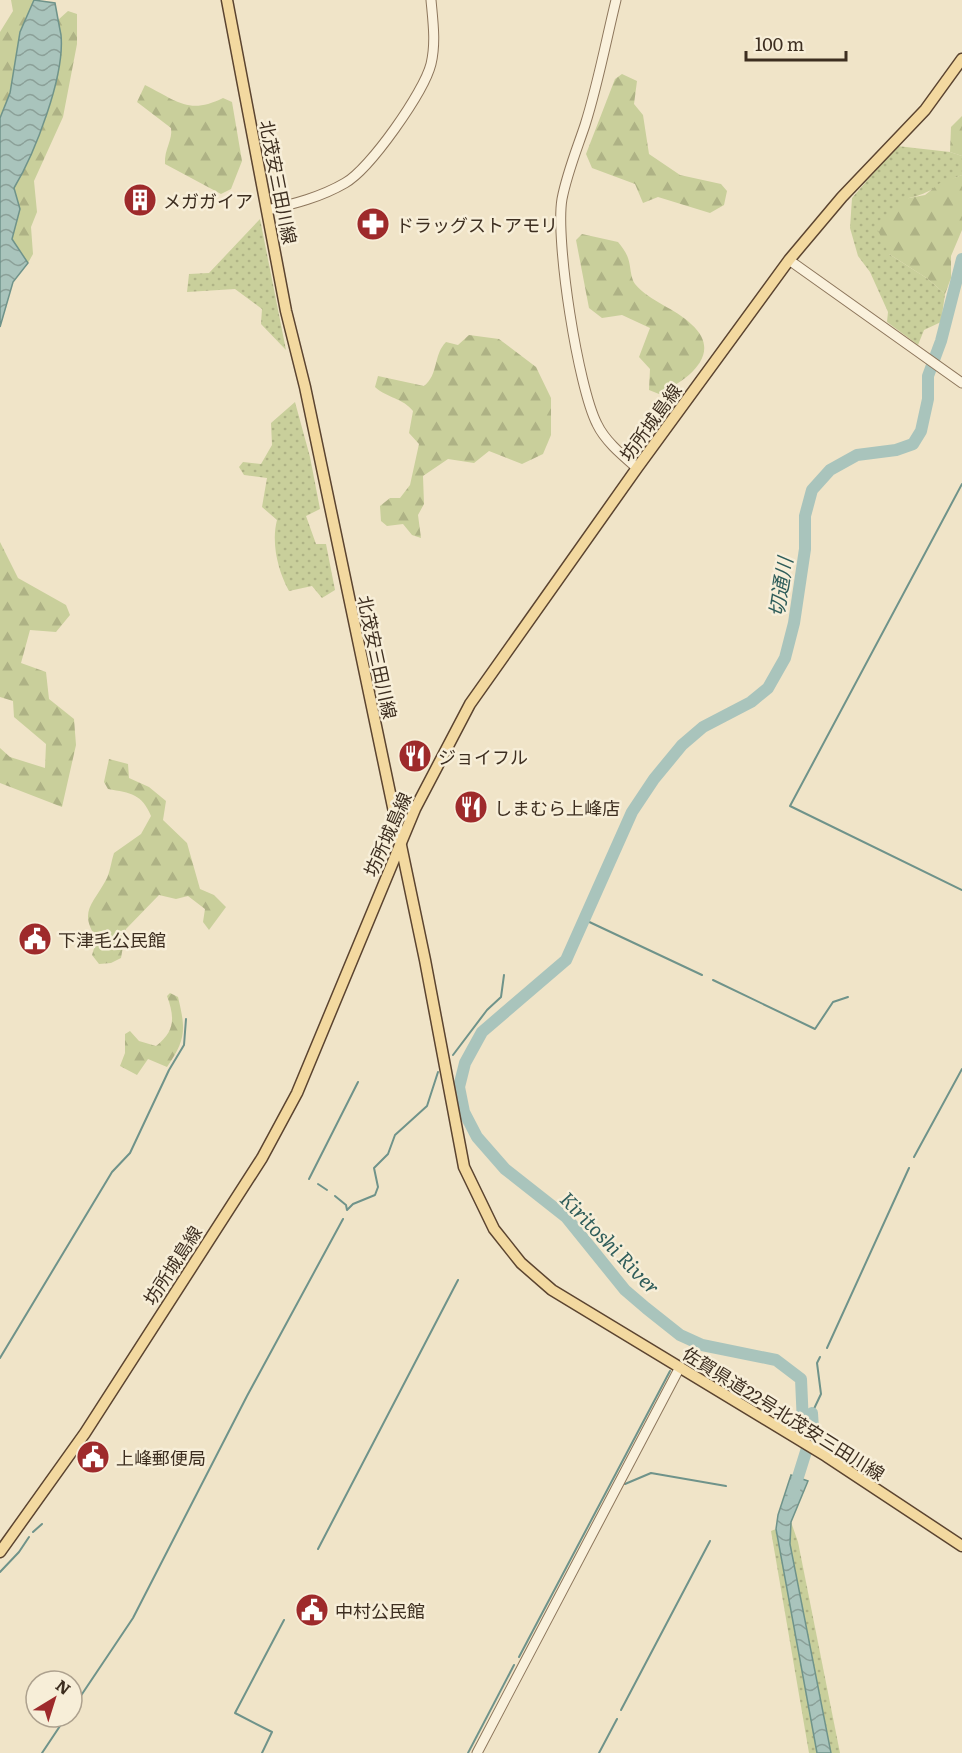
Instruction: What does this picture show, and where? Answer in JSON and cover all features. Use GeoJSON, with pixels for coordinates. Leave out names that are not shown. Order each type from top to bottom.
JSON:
{"type":"FeatureCollection","features":[{"type":"Feature","properties":{"kind":"main road","name":"北茂安三田川線"},"geometry":{"type":"LineString","coordinates":[[227,0],[267,210],[401,843],[464,1167],[494,1229],[521,1263],[552,1290],[586,1311]]}},
{"type":"Feature","properties":{"kind":"main road","name":"坊所城島線"},"geometry":{"type":"LineString","coordinates":[[0,1552],[85,1433],[262,1158],[297,1093],[401,843],[441,758],[470,704],[636,468],[789,260],[842,197],[925,110],[962,59]]}},
{"type":"Feature","properties":{"kind":"main road","name":"佐賀県道22号北茂安三田川線"},"geometry":{"type":"LineString","coordinates":[[586,1311],[822,1454],[962,1546]]}},
{"type":"Feature","properties":{"kind":"street"},"geometry":{"type":"LineString","coordinates":[[267,210],[324,194],[348,182],[363,169],[421,87],[430,67],[434,38],[431,0]]}},
{"type":"Feature","properties":{"kind":"street"},"geometry":{"type":"LineString","coordinates":[[616,0],[588,117],[571,164],[562,200],[561,219],[564,263],[582,380],[588,404],[598,426],[614,447],[636,468]]}},
{"type":"Feature","properties":{"kind":"street"},"geometry":{"type":"LineString","coordinates":[[789,260],[962,383]]}},
{"type":"Feature","properties":{"kind":"street"},"geometry":{"type":"LineString","coordinates":[[477,1753],[680,1367]]}},
{"type":"Feature","properties":{"kind":"green space"},"geometry":{"type":"Polygon","coordinates":[[[11,0],[34,0],[20,32],[10,93],[0,118],[0,32],[13,11],[11,0]]]}},
{"type":"Feature","properties":{"kind":"green space"},"geometry":{"type":"Polygon","coordinates":[[[68,11],[77,14],[77,44],[63,117],[34,181],[37,212],[31,227],[33,254],[28,263],[12,239],[20,210],[14,188],[33,150],[49,107],[59,62],[58,20],[68,11]]]}},
{"type":"Feature","properties":{"kind":"green space"},"geometry":{"type":"Polygon","coordinates":[[[622,74],[637,81],[634,104],[643,115],[649,154],[680,175],[721,184],[727,191],[724,205],[710,213],[658,197],[643,203],[635,184],[592,168],[586,154],[615,79],[622,74]]]}},
{"type":"Feature","properties":{"kind":"green space"},"geometry":{"type":"Polygon","coordinates":[[[145,85],[175,101],[192,106],[211,103],[223,98],[232,102],[242,161],[231,189],[221,194],[165,164],[171,128],[137,102],[145,85]]]}},
{"type":"Feature","properties":{"kind":"green space"},"geometry":{"type":"Polygon","coordinates":[[[962,116],[962,156],[950,152],[951,127],[962,116]]]}},
{"type":"Feature","properties":{"kind":"green space"},"geometry":{"type":"Polygon","coordinates":[[[897,146],[950,152],[962,156],[962,175],[923,194],[909,198],[889,254],[928,279],[945,294],[941,322],[924,330],[918,345],[887,322],[888,312],[870,272],[858,256],[850,228],[852,198],[897,146]]]}},
{"type":"Feature","properties":{"kind":"green space"},"geometry":{"type":"Polygon","coordinates":[[[962,175],[962,230],[951,256],[951,278],[945,294],[928,279],[889,254],[875,224],[909,198],[925,195],[940,183],[962,175]]]}},
{"type":"Feature","properties":{"kind":"green space"},"geometry":{"type":"Polygon","coordinates":[[[260,219],[286,350],[261,324],[262,309],[235,289],[187,292],[189,274],[209,273],[260,219]]]}},
{"type":"Feature","properties":{"kind":"green space"},"geometry":{"type":"Polygon","coordinates":[[[582,234],[618,242],[627,256],[635,284],[648,296],[685,318],[700,335],[704,346],[703,356],[698,365],[680,382],[659,394],[649,390],[650,369],[639,357],[650,328],[622,315],[602,318],[589,308],[576,240],[582,234]]]}},
{"type":"Feature","properties":{"kind":"green space"},"geometry":{"type":"Polygon","coordinates":[[[469,335],[499,339],[536,367],[551,398],[551,435],[543,454],[522,464],[489,451],[474,463],[448,459],[423,476],[424,504],[418,515],[421,538],[412,535],[403,524],[387,526],[381,521],[380,506],[390,498],[400,498],[410,485],[419,444],[409,433],[413,411],[405,403],[375,387],[378,376],[424,386],[432,376],[439,353],[446,342],[458,345],[469,335]]]}},
{"type":"Feature","properties":{"kind":"green space"},"geometry":{"type":"Polygon","coordinates":[[[295,402],[310,457],[320,509],[306,516],[316,544],[326,544],[335,590],[322,598],[312,586],[289,591],[277,557],[275,529],[277,520],[262,507],[267,478],[244,475],[239,467],[243,462],[261,464],[272,445],[271,423],[295,402]]]}},
{"type":"Feature","properties":{"kind":"green space"},"geometry":{"type":"Polygon","coordinates":[[[0,542],[18,578],[66,605],[70,615],[56,632],[30,630],[21,663],[46,672],[49,699],[74,719],[76,745],[62,807],[0,783],[0,748],[10,757],[45,768],[46,744],[14,717],[13,701],[0,697],[0,542]]]}},
{"type":"Feature","properties":{"kind":"green space"},"geometry":{"type":"Polygon","coordinates":[[[109,759],[128,764],[129,778],[149,787],[166,801],[163,820],[187,843],[200,889],[214,895],[226,907],[209,930],[203,922],[205,909],[188,896],[176,899],[159,895],[126,929],[121,958],[111,963],[99,964],[92,955],[97,939],[91,930],[88,915],[92,902],[107,877],[114,853],[141,834],[151,816],[140,799],[108,789],[104,782],[109,759]]]}},
{"type":"Feature","properties":{"kind":"green space"},"geometry":{"type":"Polygon","coordinates":[[[170,993],[178,997],[183,1034],[178,1049],[167,1067],[148,1059],[137,1075],[120,1066],[125,1053],[125,1034],[130,1031],[139,1041],[156,1046],[167,1035],[172,1024],[167,996],[170,993]]]}},
{"type":"Feature","properties":{"kind":"green space"},"geometry":{"type":"Polygon","coordinates":[[[791,1522],[798,1542],[840,1753],[831,1753],[790,1544],[791,1522]]]}},
{"type":"Feature","properties":{"kind":"green space"},"geometry":{"type":"Polygon","coordinates":[[[776,1529],[817,1753],[809,1753],[771,1531],[776,1529]]]}},
{"type":"Feature","properties":{"kind":"water"},"geometry":{"type":"Polygon","coordinates":[[[34,0],[55,3],[61,35],[61,52],[47,114],[31,155],[14,188],[20,209],[12,239],[28,263],[13,282],[0,327],[0,118],[10,93],[20,32],[34,0]]]}},
{"type":"Feature","properties":{"kind":"water"},"geometry":{"type":"Polygon","coordinates":[[[791,1475],[808,1481],[791,1522],[790,1544],[831,1753],[817,1753],[776,1529],[778,1515],[791,1475]]]}},
{"type":"Feature","properties":{"kind":"waterway","name":"Kiritoshi River"},"geometry":{"type":"LineString","coordinates":[[793,1493],[813,1429],[812,1413],[803,1424],[801,1379],[776,1360],[702,1345],[680,1335],[646,1308],[625,1290],[566,1217],[505,1169],[477,1137],[464,1112],[459,1087],[465,1063],[482,1032],[566,960],[632,812],[654,779],[682,745],[703,727],[751,702],[768,688],[785,658],[794,623],[805,549],[805,516],[812,490],[830,470],[857,455],[896,450],[913,444],[921,431],[928,399],[928,376],[941,341],[962,259]]}},
{"type":"Feature","properties":{"kind":"waterway"},"geometry":{"type":"LineString","coordinates":[[962,484],[790,806],[962,890]]}},
{"type":"Feature","properties":{"kind":"waterway"},"geometry":{"type":"LineString","coordinates":[[583,919],[702,975]]}},
{"type":"Feature","properties":{"kind":"waterway"},"geometry":{"type":"LineString","coordinates":[[453,1055],[487,1010],[501,997],[504,975]]}},
{"type":"Feature","properties":{"kind":"waterway"},"geometry":{"type":"LineString","coordinates":[[713,980],[815,1029],[833,1002],[848,997]]}},
{"type":"Feature","properties":{"kind":"waterway"},"geometry":{"type":"LineString","coordinates":[[0,1358],[112,1172],[130,1153],[169,1070],[184,1045],[186,1019]]}},
{"type":"Feature","properties":{"kind":"waterway"},"geometry":{"type":"LineString","coordinates":[[914,1157],[962,1069]]}},
{"type":"Feature","properties":{"kind":"waterway"},"geometry":{"type":"LineString","coordinates":[[335,1196],[346,1205],[347,1210],[353,1204],[375,1195],[378,1187],[374,1168],[388,1154],[395,1135],[427,1106],[438,1072]]}},
{"type":"Feature","properties":{"kind":"waterway"},"geometry":{"type":"LineString","coordinates":[[309,1179],[358,1082]]}},
{"type":"Feature","properties":{"kind":"waterway"},"geometry":{"type":"LineString","coordinates":[[827,1348],[909,1168]]}},
{"type":"Feature","properties":{"kind":"waterway"},"geometry":{"type":"LineString","coordinates":[[318,1184],[327,1190]]}},
{"type":"Feature","properties":{"kind":"waterway"},"geometry":{"type":"LineString","coordinates":[[84,1691],[133,1618],[247,1396],[343,1219]]}},
{"type":"Feature","properties":{"kind":"waterway"},"geometry":{"type":"LineString","coordinates":[[318,1549],[458,1280]]}},
{"type":"Feature","properties":{"kind":"waterway"},"geometry":{"type":"LineString","coordinates":[[812,1413],[821,1394],[817,1363],[820,1357]]}},
{"type":"Feature","properties":{"kind":"waterway"},"geometry":{"type":"LineString","coordinates":[[519,1657],[670,1371]]}},
{"type":"Feature","properties":{"kind":"waterway"},"geometry":{"type":"LineString","coordinates":[[625,1484],[651,1473],[726,1486]]}},
{"type":"Feature","properties":{"kind":"waterway"},"geometry":{"type":"LineString","coordinates":[[33,1532],[42,1524]]}},
{"type":"Feature","properties":{"kind":"waterway"},"geometry":{"type":"LineString","coordinates":[[0,1572],[19,1552],[29,1537]]}},
{"type":"Feature","properties":{"kind":"waterway"},"geometry":{"type":"LineString","coordinates":[[621,1710],[710,1541]]}},
{"type":"Feature","properties":{"kind":"waterway"},"geometry":{"type":"LineString","coordinates":[[262,1753],[272,1732],[235,1713],[284,1620]]}},
{"type":"Feature","properties":{"kind":"waterway"},"geometry":{"type":"LineString","coordinates":[[468,1753],[514,1665]]}},
{"type":"Feature","properties":{"kind":"waterway"},"geometry":{"type":"LineString","coordinates":[[599,1753],[617,1719]]}},
{"type":"Feature","properties":{"kind":"waterway"},"geometry":{"type":"LineString","coordinates":[[42,1753],[58,1729]]}},
{"type":"Feature","properties":{"kind":"place","name":"メガガイア"},"geometry":{"type":"Point","coordinates":[140,200]}},
{"type":"Feature","properties":{"kind":"place","name":"ドラッグストアモリ"},"geometry":{"type":"Point","coordinates":[373,224]}},
{"type":"Feature","properties":{"kind":"place","name":"ジョイフル"},"geometry":{"type":"Point","coordinates":[415,756]}},
{"type":"Feature","properties":{"kind":"place","name":"しまむら上峰店"},"geometry":{"type":"Point","coordinates":[471,807]}},
{"type":"Feature","properties":{"kind":"place","name":"下津毛公民館"},"geometry":{"type":"Point","coordinates":[35,939]}},
{"type":"Feature","properties":{"kind":"place","name":"上峰郵便局"},"geometry":{"type":"Point","coordinates":[93,1457]}},
{"type":"Feature","properties":{"kind":"place","name":"中村公民館"},"geometry":{"type":"Point","coordinates":[312,1610]}},
{"type":"Feature","properties":{"kind":"water label","name":"切通川"},"geometry":{"type":"Point","coordinates":[779,587]}}]}
